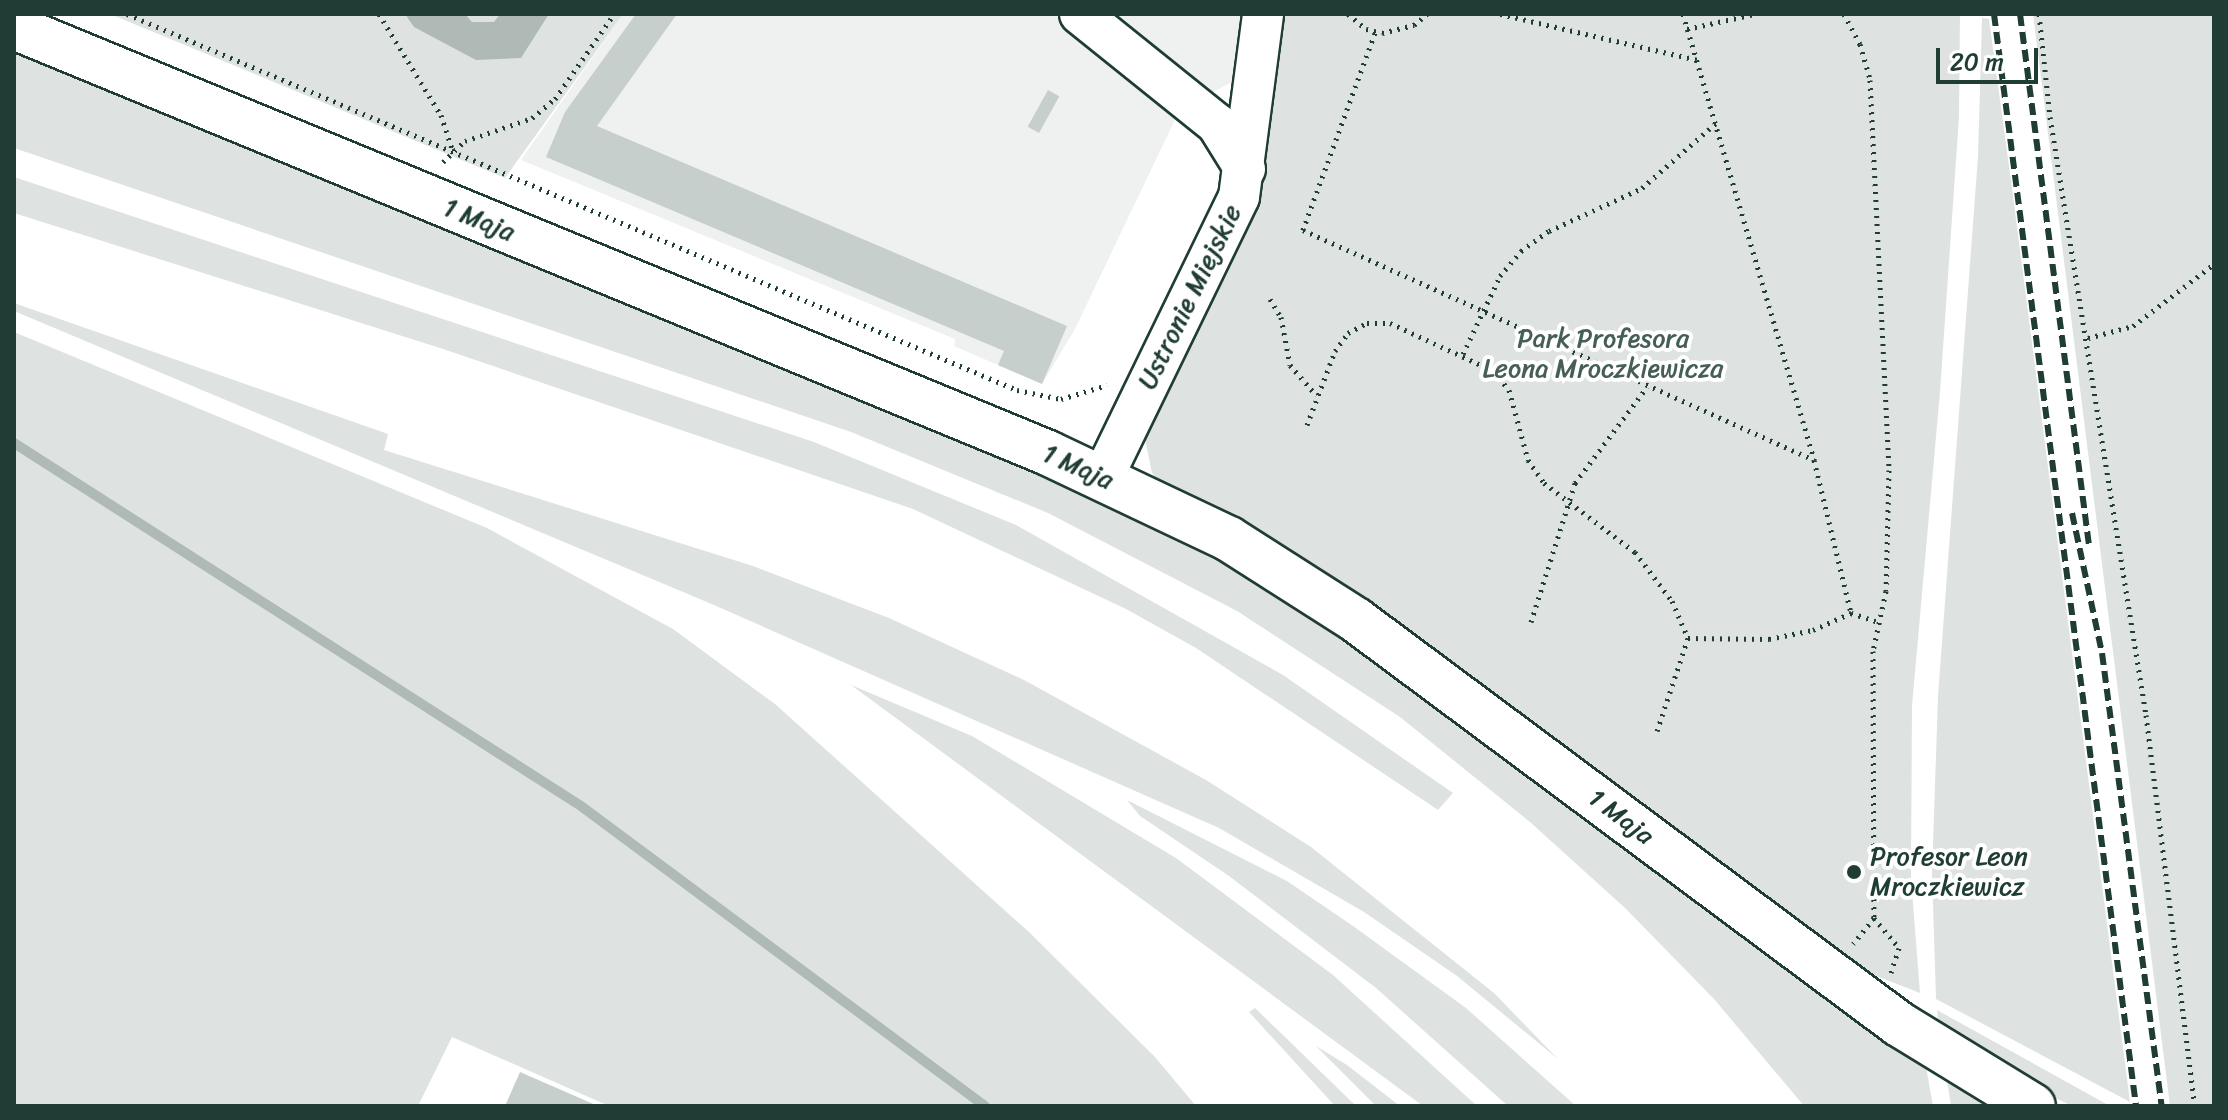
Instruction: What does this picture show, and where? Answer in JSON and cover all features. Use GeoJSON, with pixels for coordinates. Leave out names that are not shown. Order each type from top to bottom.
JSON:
{"type":"FeatureCollection","features":[{"type":"Feature","properties":{"kind":"street"},"geometry":{"type":"LineString","coordinates":[[1080,14],[1217,124],[1245,169]]}},
{"type":"Feature","properties":{"kind":"street","name":"Ustronie Miejskie"},"geometry":{"type":"LineString","coordinates":[[1103,477],[1239,197],[1263,14]]}},
{"type":"Feature","properties":{"kind":"street","name":"1 Maja"},"geometry":{"type":"LineString","coordinates":[[14,27],[1103,477],[1229,539],[1356,620],[1874,1005],[2033,1106]]}},
{"type":"Feature","properties":{"kind":"path"},"geometry":{"type":"LineString","coordinates":[[127,14],[453,149],[1017,390],[1061,399],[1119,381],[1146,389]]}},
{"type":"Feature","properties":{"kind":"path"},"geometry":{"type":"LineString","coordinates":[[379,14],[441,115],[453,149]]}},
{"type":"Feature","properties":{"kind":"path"},"geometry":{"type":"LineString","coordinates":[[421,196],[453,149],[532,118],[555,99],[614,14]]}},
{"type":"Feature","properties":{"kind":"path"},"geometry":{"type":"LineString","coordinates":[[1348,14],[1375,33],[1399,32],[1427,14]]}},
{"type":"Feature","properties":{"kind":"path"},"geometry":{"type":"LineString","coordinates":[[1500,14],[1697,60]]}},
{"type":"Feature","properties":{"kind":"path"},"geometry":{"type":"LineString","coordinates":[[1683,14],[1814,460],[1851,613]]}},
{"type":"Feature","properties":{"kind":"path"},"geometry":{"type":"LineString","coordinates":[[1687,29],[1754,14]]}},
{"type":"Feature","properties":{"kind":"path"},"geometry":{"type":"LineString","coordinates":[[1844,14],[1860,44],[1873,114],[1889,500],[1886,591],[1876,621],[1874,918],[1845,954]]}},
{"type":"Feature","properties":{"kind":"path"},"geometry":{"type":"LineString","coordinates":[[2039,14],[2050,117],[2088,338],[2146,715],[2195,1106]]}},
{"type":"Feature","properties":{"kind":"path"},"geometry":{"type":"LineString","coordinates":[[1375,33],[1303,230],[1814,460]]}},
{"type":"Feature","properties":{"kind":"path"},"geometry":{"type":"LineString","coordinates":[[1463,354],[1500,276],[1521,251],[1549,231],[1642,188],[1717,122]]}},
{"type":"Feature","properties":{"kind":"path"},"geometry":{"type":"LineString","coordinates":[[2088,338],[2133,326],[2214,264]]}},
{"type":"Feature","properties":{"kind":"path"},"geometry":{"type":"LineString","coordinates":[[1270,299],[1281,317],[1290,365],[1316,395]]}},
{"type":"Feature","properties":{"kind":"path"},"geometry":{"type":"LineString","coordinates":[[1307,425],[1335,351],[1348,333],[1367,323],[1390,323],[1463,354],[1494,371],[1509,390],[1528,460],[1566,502],[1635,552],[1656,575],[1688,638],[1657,731]]}},
{"type":"Feature","properties":{"kind":"path"},"geometry":{"type":"LineString","coordinates":[[1531,622],[1566,502],[1647,387]]}},
{"type":"Feature","properties":{"kind":"path"},"geometry":{"type":"LineString","coordinates":[[1688,638],[1769,639],[1813,630],[1851,613],[1876,621]]}},
{"type":"Feature","properties":{"kind":"path"},"geometry":{"type":"LineString","coordinates":[[1874,918],[1895,939],[1900,954],[1886,982]]}},
{"type":"Feature","properties":{"kind":"shaded area"},"geometry":{"type":"Polygon","coordinates":[[[405,14],[465,14],[472,22],[494,22],[500,14],[549,14],[521,58],[476,60],[414,27],[405,14]]]}},
{"type":"Feature","properties":{"kind":"shaded area"},"geometry":{"type":"Polygon","coordinates":[[[623,14],[1244,14],[1241,61],[1232,82],[1213,92],[1193,82],[1075,329],[1042,384],[954,346],[955,339],[521,160],[623,14]]]}},
{"type":"Feature","properties":{"kind":"green space"},"geometry":{"type":"Polygon","coordinates":[[[110,14],[623,14],[505,178],[110,14]]]}},
{"type":"Feature","properties":{"kind":"green space","name":"Park Profesora Leona Mroczkiewicza"},"geometry":{"type":"Polygon","coordinates":[[[1277,14],[1960,14],[1959,117],[1940,392],[1912,706],[1911,878],[1920,993],[1856,968],[1372,603],[1238,520],[1160,483],[1152,473],[1145,439],[1277,14]]]}},
{"type":"Feature","properties":{"kind":"green space"},"geometry":{"type":"Polygon","coordinates":[[[2033,14],[2214,14],[2214,1106],[2170,1106],[2033,14]]]}},
{"type":"Feature","properties":{"kind":"green space"},"geometry":{"type":"Polygon","coordinates":[[[1982,18],[1989,19],[2130,1102],[1936,999],[1932,873],[1938,696],[1978,156],[1982,18]]]}},
{"type":"Feature","properties":{"kind":"green space"},"geometry":{"type":"Polygon","coordinates":[[[14,44],[902,411],[1219,553],[1347,634],[1925,1061],[1933,1106],[1804,1106],[1714,999],[1625,908],[1530,822],[1400,717],[1237,611],[1048,513],[851,432],[14,148],[14,44]]]}},
{"type":"Feature","properties":{"kind":"green space"},"geometry":{"type":"Polygon","coordinates":[[[14,177],[814,442],[1016,525],[1283,675],[1453,793],[1438,810],[1196,648],[1126,609],[913,509],[443,349],[14,213],[14,177]]]}},
{"type":"Feature","properties":{"kind":"green space"},"geometry":{"type":"Polygon","coordinates":[[[14,303],[388,434],[384,450],[753,566],[889,618],[1024,680],[1206,780],[1311,847],[1494,993],[1558,1059],[1457,976],[1364,912],[1219,828],[714,605],[14,311],[14,303]]]}},
{"type":"Feature","properties":{"kind":"green space"},"geometry":{"type":"Polygon","coordinates":[[[14,332],[487,528],[673,629],[775,704],[1029,932],[1155,1057],[1196,1106],[609,1106],[452,1037],[418,1106],[14,1106],[14,332]]]}},
{"type":"Feature","properties":{"kind":"green space"},"geometry":{"type":"Polygon","coordinates":[[[851,685],[972,736],[1176,858],[1333,975],[1477,1106],[1423,1106],[851,685]]]}},
{"type":"Feature","properties":{"kind":"green space"},"geometry":{"type":"Polygon","coordinates":[[[1127,800],[1287,881],[1466,1008],[1576,1106],[1508,1106],[1376,988],[1229,876],[1140,816],[1127,800]]]}},
{"type":"Feature","properties":{"kind":"green space"},"geometry":{"type":"Polygon","coordinates":[[[1255,1008],[1356,1106],[1335,1106],[1249,1012],[1255,1008]]]}},
{"type":"Feature","properties":{"kind":"green space"},"geometry":{"type":"Polygon","coordinates":[[[1937,1010],[2110,1106],[2072,1106],[2043,1092],[1939,1030],[1937,1010]]]}},
{"type":"Feature","properties":{"kind":"green space"},"geometry":{"type":"Polygon","coordinates":[[[1316,1046],[1347,1065],[1400,1106],[1376,1106],[1316,1046]]]}},
{"type":"Feature","properties":{"kind":"green space"},"geometry":{"type":"Polygon","coordinates":[[[1946,1075],[1998,1106],[1951,1106],[1946,1075]]]}},
{"type":"Feature","properties":{"kind":"building"},"geometry":{"type":"Polygon","coordinates":[[[636,14],[677,14],[597,126],[1067,326],[1042,384],[998,365],[1004,351],[546,157],[565,112],[636,14]]]}},
{"type":"Feature","properties":{"kind":"building"},"geometry":{"type":"Polygon","coordinates":[[[1048,90],[1059,96],[1039,133],[1028,127],[1048,90]]]}},
{"type":"Feature","properties":{"kind":"building"},"geometry":{"type":"Polygon","coordinates":[[[520,1072],[598,1106],[505,1106],[520,1072]]]}},
{"type":"Feature","properties":{"kind":"waterway"},"geometry":{"type":"LineString","coordinates":[[14,443],[581,806],[985,1106]]}},
{"type":"Feature","properties":{"kind":"railway"},"geometry":{"type":"LineString","coordinates":[[1994,14],[2136,1106]]}},
{"type":"Feature","properties":{"kind":"railway"},"geometry":{"type":"LineString","coordinates":[[2020,14],[2089,545]]}},
{"type":"Feature","properties":{"kind":"railway"},"geometry":{"type":"LineString","coordinates":[[2072,513],[2102,653],[2162,1106]]}},
{"type":"Feature","properties":{"kind":"place","name":"Profesor Leon Mroczkiewicz"},"geometry":{"type":"Point","coordinates":[1854,872]}}]}
